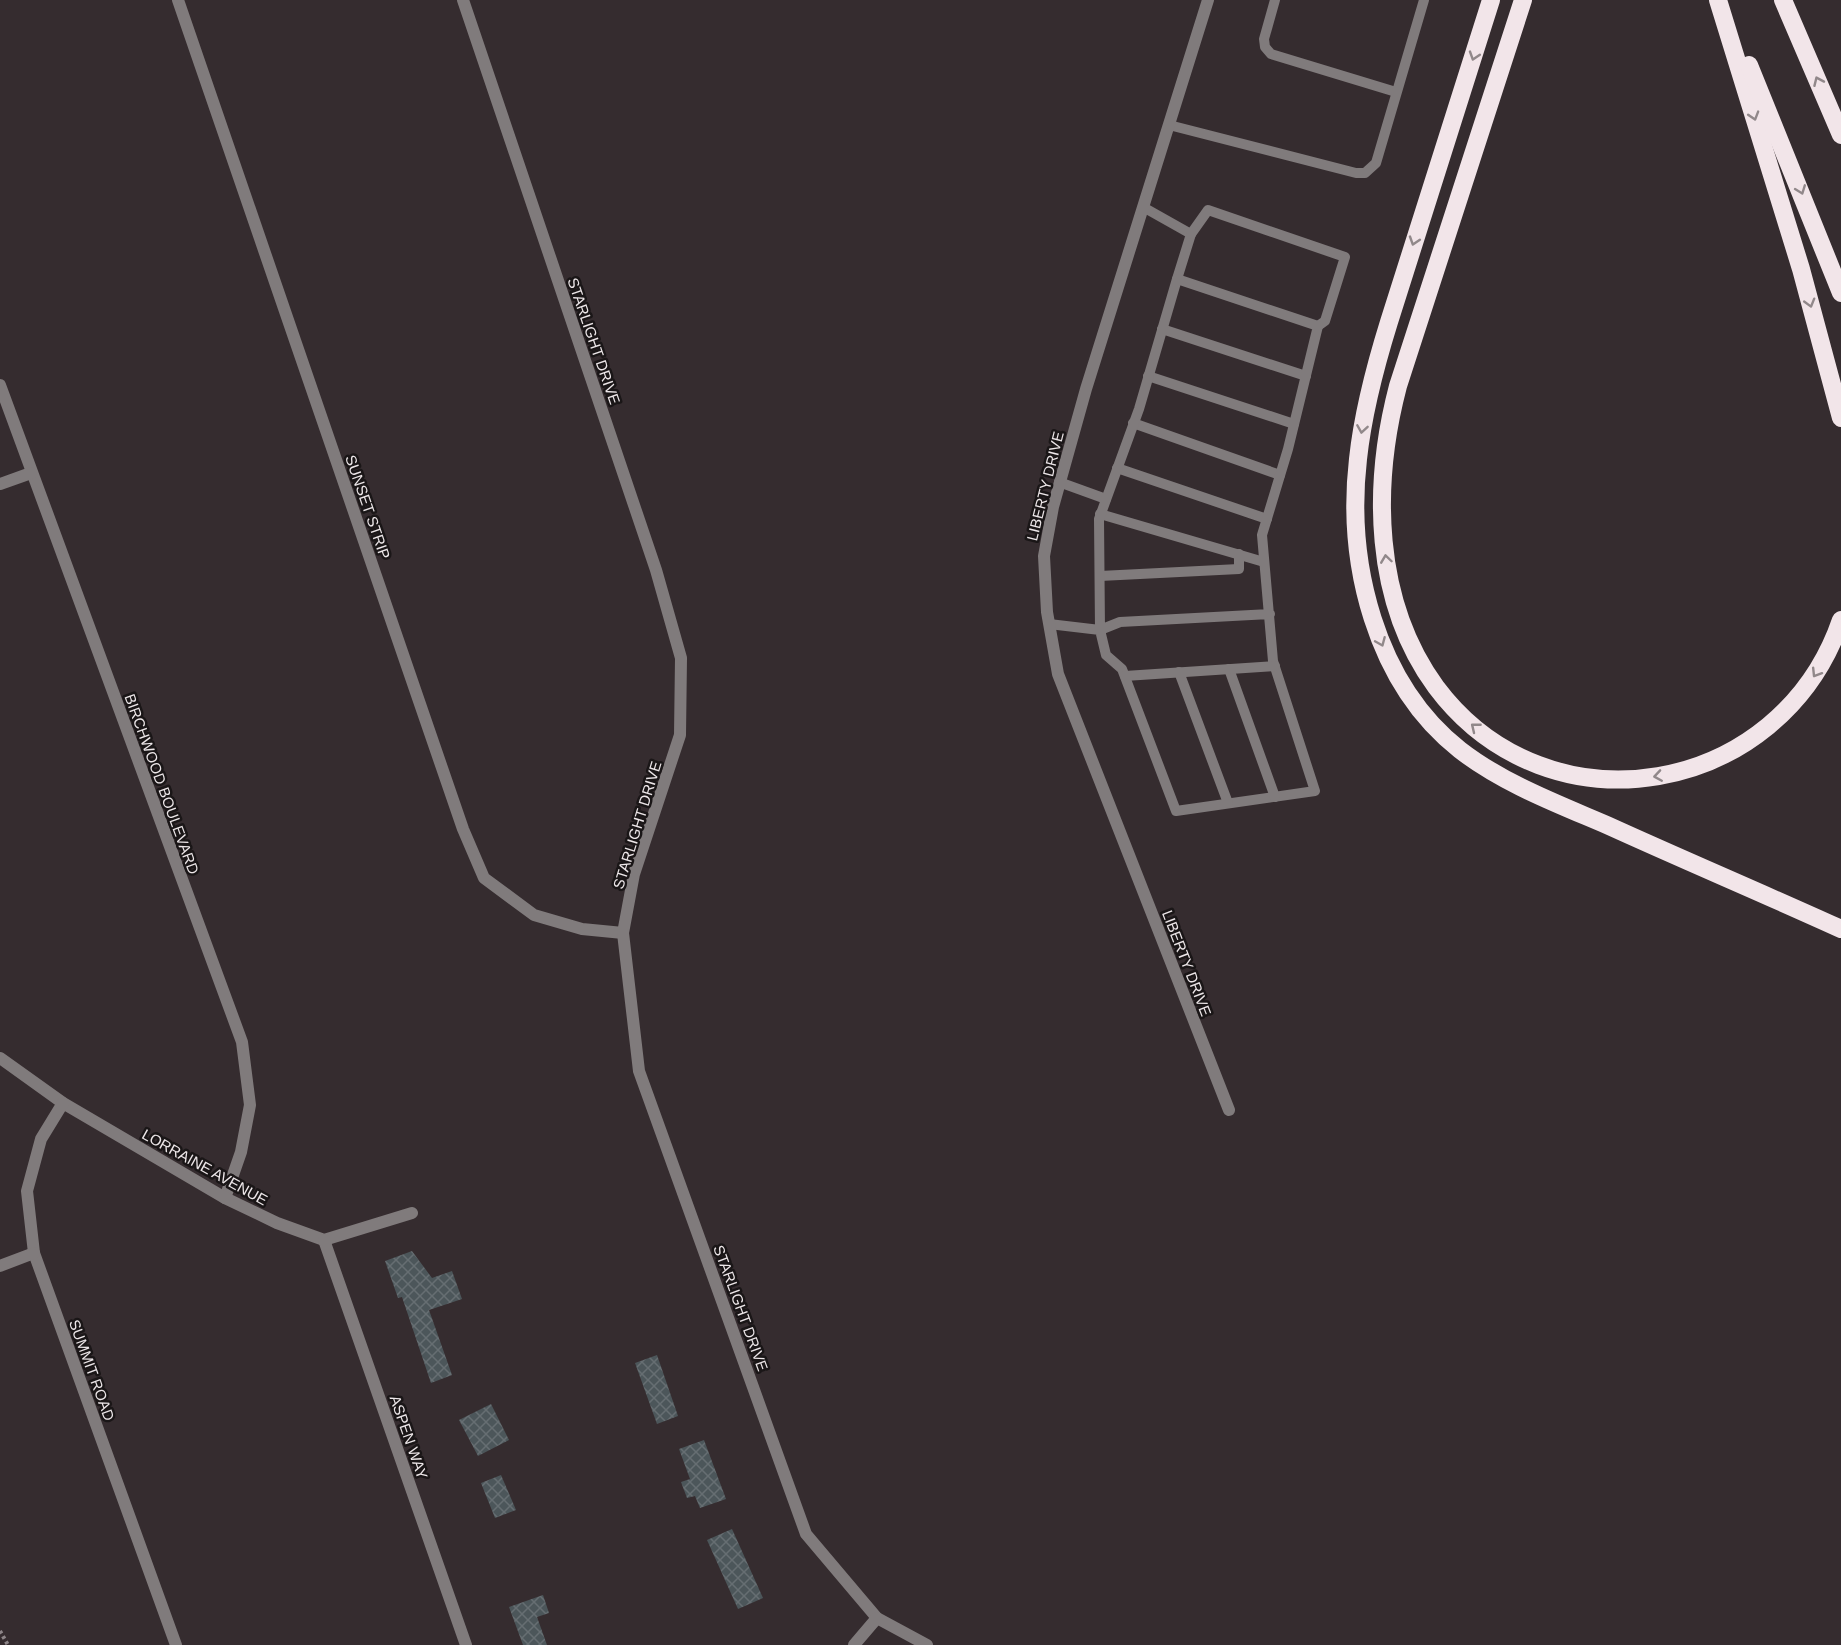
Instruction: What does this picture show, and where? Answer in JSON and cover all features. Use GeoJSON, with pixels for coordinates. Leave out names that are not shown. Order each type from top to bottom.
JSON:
{"type":"FeatureCollection","features":[{"type":"Feature","properties":{"kind":"highway"},"geometry":{"type":"LineString","coordinates":[[1491,0],[1384,338],[1362,426],[1356,480],[1357,533],[1362,573],[1378,634],[1392,666],[1420,710],[1444,736],[1480,764],[1533,793],[1841,930]]}},
{"type":"Feature","properties":{"kind":"highway"},"geometry":{"type":"LineString","coordinates":[[1523,0],[1398,386],[1389,424],[1384,460],[1383,531],[1391,586],[1409,642],[1446,699],[1468,721],[1494,741],[1539,764],[1574,774],[1607,779],[1641,779],[1672,774],[1704,764],[1733,751],[1758,735],[1782,715],[1812,681],[1828,653],[1841,620]]}},
{"type":"Feature","properties":{"kind":"highway"},"geometry":{"type":"LineString","coordinates":[[1720,0],[1787,156],[1841,293]]}},
{"type":"Feature","properties":{"kind":"highway"},"geometry":{"type":"LineString","coordinates":[[1720,0],[1801,269],[1841,418]]}},
{"type":"Feature","properties":{"kind":"highway"},"geometry":{"type":"LineString","coordinates":[[1783,0],[1841,135]]}},
{"type":"Feature","properties":{"kind":"street","name":"SUNSET STRIP"},"geometry":{"type":"LineString","coordinates":[[178,0],[459,818],[484,878],[534,915],[582,928],[622,933]]}},
{"type":"Feature","properties":{"kind":"street","name":"STARLIGHT DRIVE"},"geometry":{"type":"LineString","coordinates":[[463,0],[656,570],[681,658],[680,735],[634,874],[622,933],[639,1071],[806,1534],[877,1618],[927,1645]]}},
{"type":"Feature","properties":{"kind":"street","name":"LIBERTY DRIVE"},"geometry":{"type":"LineString","coordinates":[[1208,0],[1086,389],[1059,482],[1044,555],[1049,624],[1058,674],[1229,1110]]}},
{"type":"Feature","properties":{"kind":"street","name":"BIRCHWOOD BOULEVARD"},"geometry":{"type":"LineString","coordinates":[[0,385],[242,1042],[250,1105],[241,1152],[225,1198]]}},
{"type":"Feature","properties":{"kind":"street"},"geometry":{"type":"LineString","coordinates":[[0,484],[31,473]]}},
{"type":"Feature","properties":{"kind":"street","name":"LORRAINE AVENUE"},"geometry":{"type":"LineString","coordinates":[[0,1058],[63,1103],[225,1198],[278,1224],[324,1240]]}},
{"type":"Feature","properties":{"kind":"street","name":"SUMMIT ROAD"},"geometry":{"type":"LineString","coordinates":[[63,1103],[41,1139],[27,1191],[34,1253],[176,1645]]}},
{"type":"Feature","properties":{"kind":"street"},"geometry":{"type":"LineString","coordinates":[[324,1240],[412,1213]]}},
{"type":"Feature","properties":{"kind":"street","name":"ASPEN WAY"},"geometry":{"type":"LineString","coordinates":[[324,1240],[466,1645]]}},
{"type":"Feature","properties":{"kind":"street"},"geometry":{"type":"LineString","coordinates":[[0,1266],[34,1253]]}},
{"type":"Feature","properties":{"kind":"street"},"geometry":{"type":"LineString","coordinates":[[854,1645],[877,1618]]}},
{"type":"Feature","properties":{"kind":"lane"},"geometry":{"type":"LineString","coordinates":[[1275,0],[1264,39],[1265,47],[1271,54],[1396,92]]}},
{"type":"Feature","properties":{"kind":"lane"},"geometry":{"type":"LineString","coordinates":[[1169,125],[1356,173],[1365,173],[1376,163],[1424,0]]}},
{"type":"Feature","properties":{"kind":"lane"},"geometry":{"type":"LineString","coordinates":[[1143,207],[1191,234]]}},
{"type":"Feature","properties":{"kind":"lane"},"geometry":{"type":"LineString","coordinates":[[1208,210],[1345,257],[1325,321],[1318,326],[1294,424],[1262,535],[1275,666],[1315,791],[1176,811],[1122,669],[1106,655],[1101,630],[1098,519],[1133,423],[1191,234],[1208,210]]}},
{"type":"Feature","properties":{"kind":"lane"},"geometry":{"type":"LineString","coordinates":[[1177,279],[1318,326]]}},
{"type":"Feature","properties":{"kind":"lane"},"geometry":{"type":"LineString","coordinates":[[1162,329],[1306,376]]}},
{"type":"Feature","properties":{"kind":"lane"},"geometry":{"type":"LineString","coordinates":[[1148,376],[1294,424]]}},
{"type":"Feature","properties":{"kind":"lane"},"geometry":{"type":"LineString","coordinates":[[1133,423],[1280,475]]}},
{"type":"Feature","properties":{"kind":"lane"},"geometry":{"type":"LineString","coordinates":[[1117,468],[1266,519]]}},
{"type":"Feature","properties":{"kind":"lane"},"geometry":{"type":"LineString","coordinates":[[1059,482],[1106,499]]}},
{"type":"Feature","properties":{"kind":"lane"},"geometry":{"type":"LineString","coordinates":[[1100,514],[1264,562]]}},
{"type":"Feature","properties":{"kind":"lane"},"geometry":{"type":"LineString","coordinates":[[1100,576],[1239,569],[1239,554]]}},
{"type":"Feature","properties":{"kind":"lane"},"geometry":{"type":"LineString","coordinates":[[1049,624],[1101,630],[1120,622],[1270,614]]}},
{"type":"Feature","properties":{"kind":"lane"},"geometry":{"type":"LineString","coordinates":[[1125,676],[1275,666]]}},
{"type":"Feature","properties":{"kind":"lane"},"geometry":{"type":"LineString","coordinates":[[1229,669],[1275,796]]}},
{"type":"Feature","properties":{"kind":"lane"},"geometry":{"type":"LineString","coordinates":[[1179,672],[1228,803]]}},
{"type":"Feature","properties":{"kind":"path"},"geometry":{"type":"LineString","coordinates":[[0,1630],[8,1645]]}},
{"type":"Feature","properties":{"kind":"building"},"geometry":{"type":"Polygon","coordinates":[[[412,1251],[432,1278],[452,1271],[462,1299],[429,1310],[452,1375],[431,1383],[402,1297],[398,1298],[385,1261],[412,1251]]]}},
{"type":"Feature","properties":{"kind":"building"},"geometry":{"type":"Polygon","coordinates":[[[657,1355],[678,1416],[657,1424],[635,1363],[657,1355]]]}},
{"type":"Feature","properties":{"kind":"building"},"geometry":{"type":"Polygon","coordinates":[[[491,1404],[509,1440],[478,1456],[459,1420],[491,1404]]]}},
{"type":"Feature","properties":{"kind":"building"},"geometry":{"type":"Polygon","coordinates":[[[704,1440],[726,1499],[700,1508],[695,1496],[687,1498],[681,1482],[690,1479],[679,1449],[704,1440]]]}},
{"type":"Feature","properties":{"kind":"building"},"geometry":{"type":"Polygon","coordinates":[[[501,1475],[516,1510],[495,1518],[481,1483],[501,1475]]]}},
{"type":"Feature","properties":{"kind":"building"},"geometry":{"type":"Polygon","coordinates":[[[732,1529],[763,1598],[738,1609],[707,1540],[732,1529]]]}},
{"type":"Feature","properties":{"kind":"building"},"geometry":{"type":"Polygon","coordinates":[[[543,1595],[549,1613],[537,1617],[547,1645],[523,1645],[509,1607],[543,1595]]]}}]}
